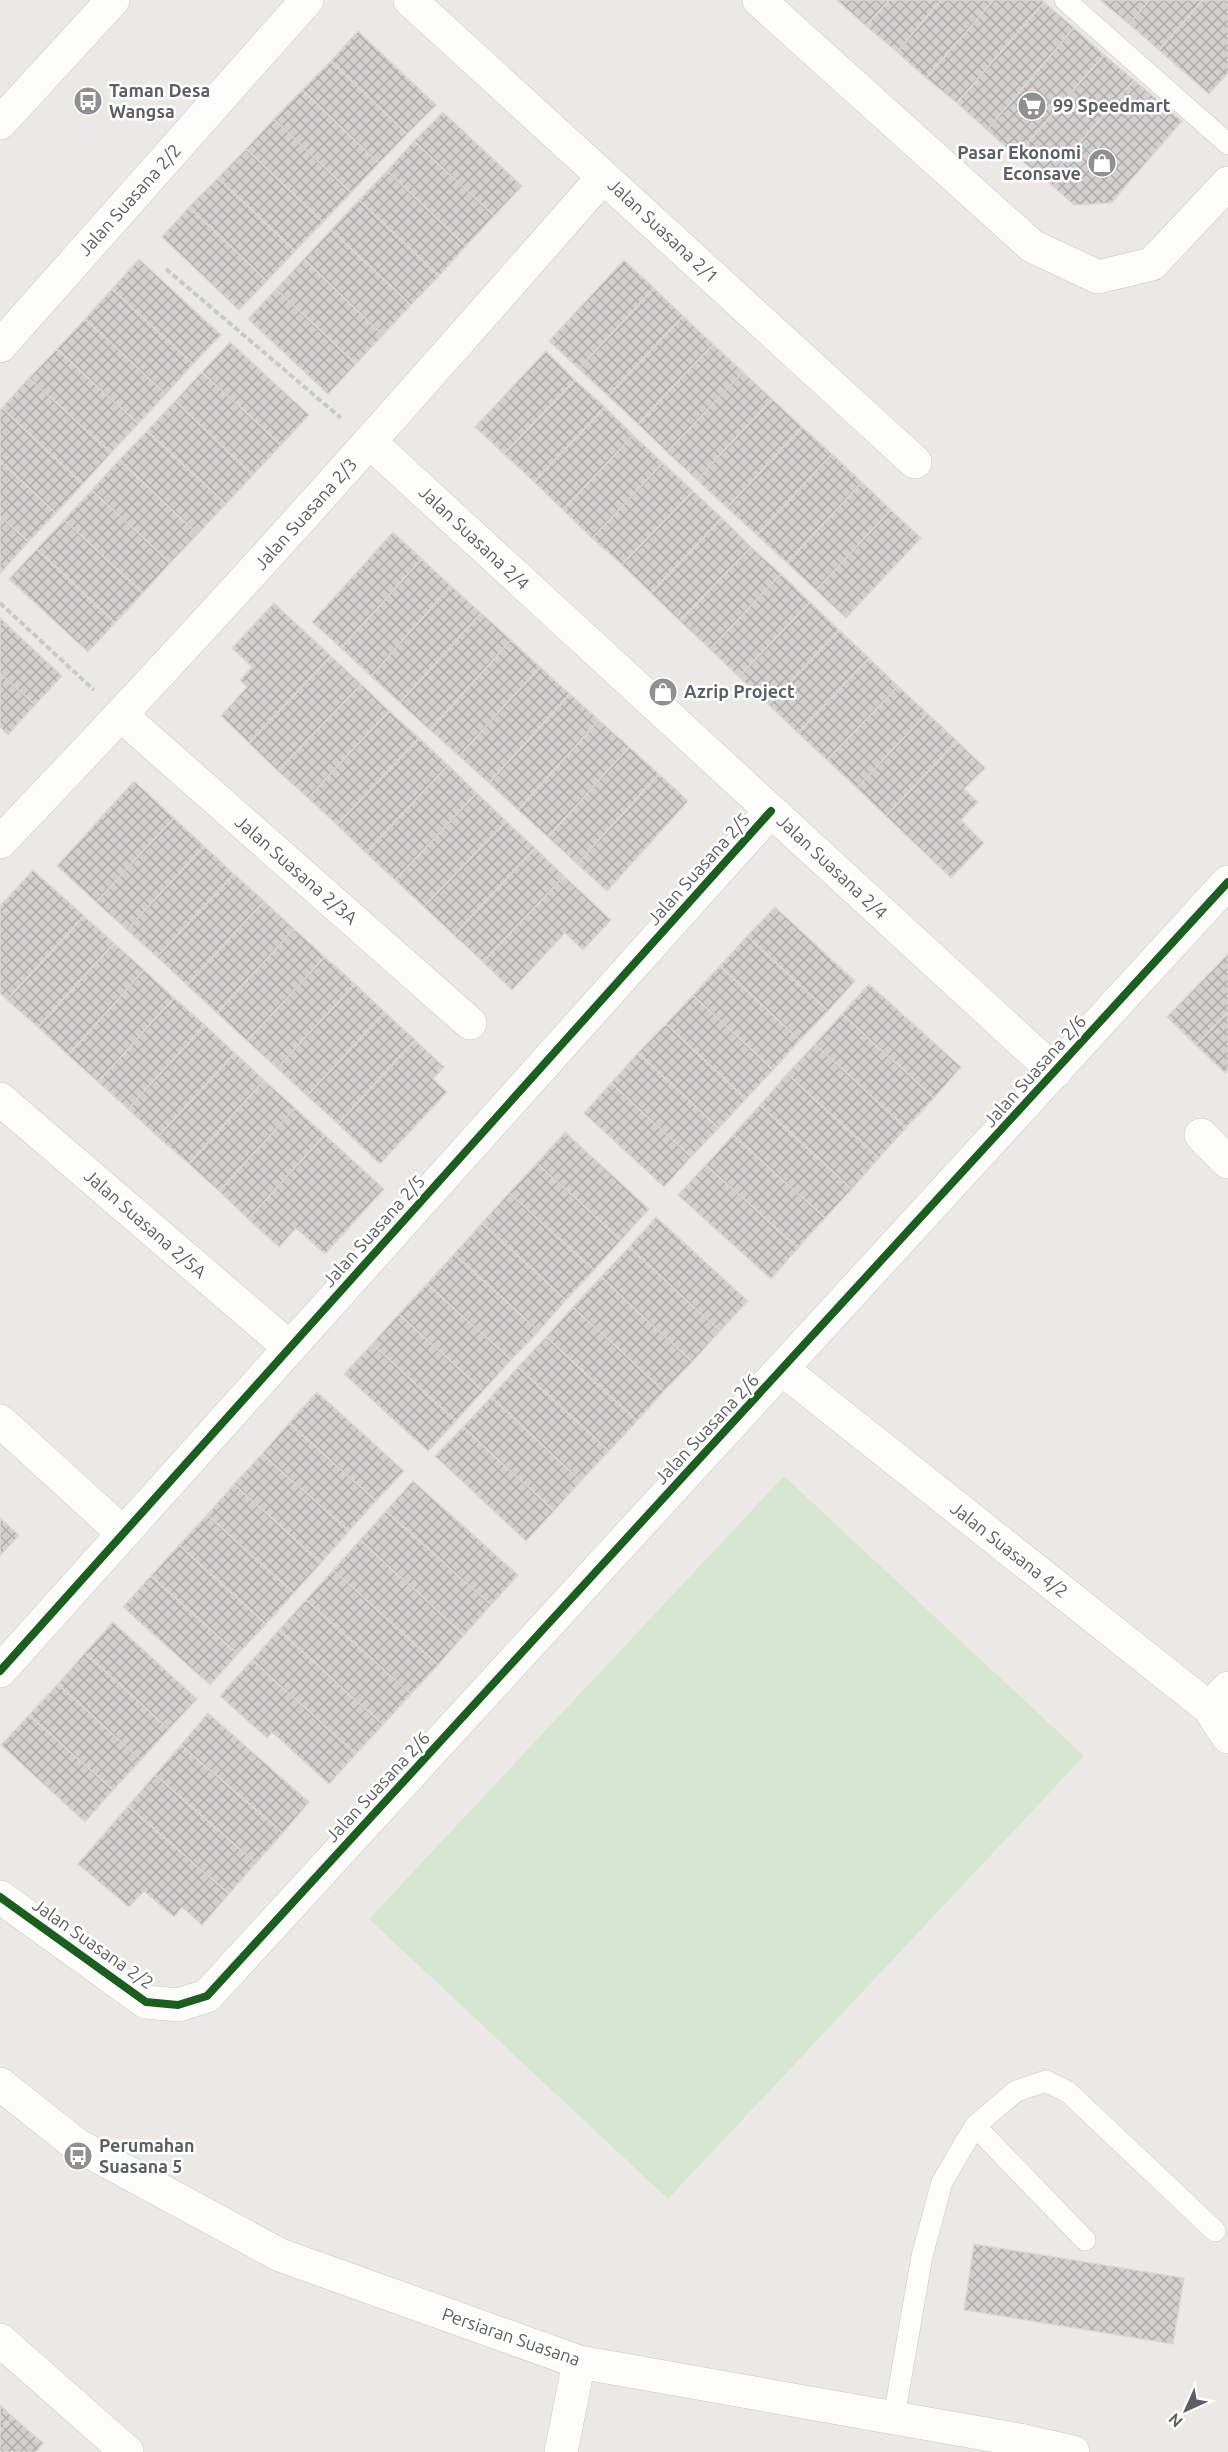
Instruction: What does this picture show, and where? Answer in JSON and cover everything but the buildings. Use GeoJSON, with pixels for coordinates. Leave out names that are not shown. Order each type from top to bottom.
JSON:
{"type":"FeatureCollection","features":[{"type":"Feature","properties":{"kind":"street"},"geometry":{"type":"LineString","coordinates":[[0,123],[113,0]]}},
{"type":"Feature","properties":{"kind":"street","name":"Jalan Suasana 2/2"},"geometry":{"type":"LineString","coordinates":[[0,346],[307,0]]}},
{"type":"Feature","properties":{"kind":"street","name":"Jalan Suasana 2/1"},"geometry":{"type":"LineString","coordinates":[[410,0],[915,462]]}},
{"type":"Feature","properties":{"kind":"street"},"geometry":{"type":"LineString","coordinates":[[759,0],[1032,246],[1098,277],[1152,264],[1228,183]]}},
{"type":"Feature","properties":{"kind":"street","name":"Jalan Suasana 2/3"},"geometry":{"type":"LineString","coordinates":[[0,842],[122,716],[371,443],[603,177]]}},
{"type":"Feature","properties":{"kind":"street","name":"Jalan Suasana 2/4"},"geometry":{"type":"LineString","coordinates":[[371,443],[1055,1072]]}},
{"type":"Feature","properties":{"kind":"street","name":"Jalan Suasana 2/3A"},"geometry":{"type":"LineString","coordinates":[[122,716],[470,1023]]}},
{"type":"Feature","properties":{"kind":"street","name":"Jalan Suasana 2/5"},"geometry":{"type":"LineString","coordinates":[[0,1671],[771,811]]}},
{"type":"Feature","properties":{"kind":"street","name":"Jalan Suasana 2/6"},"geometry":{"type":"LineString","coordinates":[[207,1996],[1228,882]]}},
{"type":"Feature","properties":{"kind":"street","name":"Jalan Suasana 2/5A"},"geometry":{"type":"LineString","coordinates":[[0,1100],[290,1348]]}},
{"type":"Feature","properties":{"kind":"street"},"geometry":{"type":"LineString","coordinates":[[1201,1136],[1228,1162]]}},
{"type":"Feature","properties":{"kind":"street","name":"Jalan Suasana 4/2"},"geometry":{"type":"LineString","coordinates":[[782,1369],[1218,1698],[1228,1737]]}},
{"type":"Feature","properties":{"kind":"street"},"geometry":{"type":"LineString","coordinates":[[0,1421],[123,1533]]}},
{"type":"Feature","properties":{"kind":"street","name":"Jalan Suasana 2/2"},"geometry":{"type":"LineString","coordinates":[[0,1897],[146,2002],[178,2005],[207,1996]]}},
{"type":"Feature","properties":{"kind":"street","name":"Persiaran Suasana"},"geometry":{"type":"LineString","coordinates":[[0,2084],[77,2145],[280,2255],[579,2362],[894,2417],[1073,2452]]}},
{"type":"Feature","properties":{"kind":"street"},"geometry":{"type":"LineString","coordinates":[[0,2340],[127,2452]]}},
{"type":"Feature","properties":{"kind":"street"},"geometry":{"type":"LineString","coordinates":[[561,2452],[579,2362]]}},
{"type":"Feature","properties":{"kind":"lane"},"geometry":{"type":"LineString","coordinates":[[1065,0],[1228,144]]}},
{"type":"Feature","properties":{"kind":"lane"},"geometry":{"type":"LineString","coordinates":[[894,2417],[924,2246],[942,2182],[975,2126],[1017,2091],[1046,2081],[1068,2092],[1215,2231]]}},
{"type":"Feature","properties":{"kind":"lane"},"geometry":{"type":"LineString","coordinates":[[975,2126],[1085,2240]]}},
{"type":"Feature","properties":{"kind":"path"},"geometry":{"type":"LineString","coordinates":[[166,269],[371,443]]}},
{"type":"Feature","properties":{"kind":"path"},"geometry":{"type":"LineString","coordinates":[[0,603],[122,716]]}},
{"type":"Feature","properties":{"kind":"green space"},"geometry":{"type":"Polygon","coordinates":[[[784,1476],[1084,1756],[668,2199],[369,1919],[784,1476]]]}},
{"type":"Feature","properties":{"kind":"cycle path"},"geometry":{"type":"LineString","coordinates":[[0,1671],[771,811]]}},
{"type":"Feature","properties":{"kind":"cycle path"},"geometry":{"type":"LineString","coordinates":[[0,1897],[146,2002],[178,2005],[207,1996],[1228,882]]}},
{"type":"Feature","properties":{"kind":"place","name":"Taman Desa Wangsa"},"geometry":{"type":"Point","coordinates":[88,101]}},
{"type":"Feature","properties":{"kind":"place","name":"99 Speedmart"},"geometry":{"type":"Point","coordinates":[1032,106]}},
{"type":"Feature","properties":{"kind":"place","name":"Pasar Ekonomi Econsave"},"geometry":{"type":"Point","coordinates":[1102,163]}},
{"type":"Feature","properties":{"kind":"place","name":"Azrip Project"},"geometry":{"type":"Point","coordinates":[663,692]}},
{"type":"Feature","properties":{"kind":"place","name":"Perumahan Suasana 5"},"geometry":{"type":"Point","coordinates":[78,2156]}}]}
